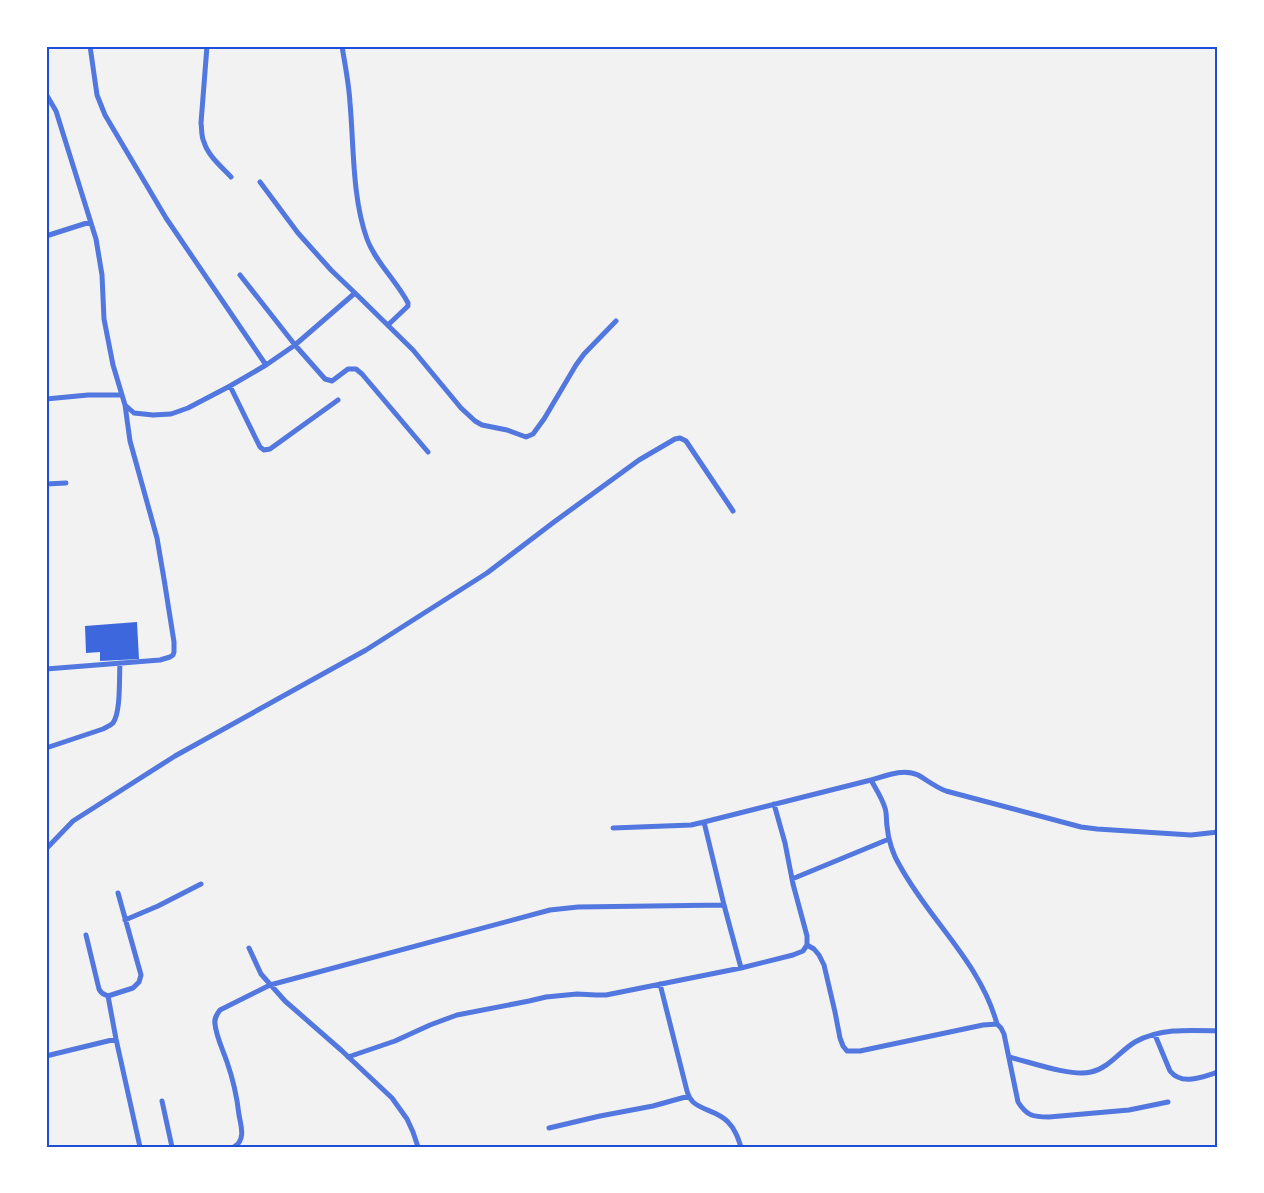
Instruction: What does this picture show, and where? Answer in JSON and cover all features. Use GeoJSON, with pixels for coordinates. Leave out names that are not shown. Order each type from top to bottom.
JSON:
{"type":"FeatureCollection","features":[{"type":"Feature","properties":{"kind":"street"},"geometry":{"type":"LineString","coordinates":[[90,46],[97,95],[105,115],[166,218],[266,365]]}},
{"type":"Feature","properties":{"kind":"street"},"geometry":{"type":"LineString","coordinates":[[207,46],[201,122],[202,135],[207,149],[231,177]]}},
{"type":"Feature","properties":{"kind":"street"},"geometry":{"type":"LineString","coordinates":[[342,46],[350,98],[353,158],[363,228],[373,252],[408,303],[408,306],[388,325]]}},
{"type":"Feature","properties":{"kind":"street"},"geometry":{"type":"LineString","coordinates":[[46,94],[56,111],[96,239],[102,275],[104,319],[108,342],[124,405],[130,441],[157,538],[174,648],[172,655],[166,659],[46,669]]}},
{"type":"Feature","properties":{"kind":"street"},"geometry":{"type":"LineString","coordinates":[[260,182],[307,244],[418,355],[461,408],[482,425],[507,430],[526,437],[533,434],[584,354],[616,321]]}},
{"type":"Feature","properties":{"kind":"street"},"geometry":{"type":"LineString","coordinates":[[46,236],[90,222]]}},
{"type":"Feature","properties":{"kind":"street"},"geometry":{"type":"LineString","coordinates":[[240,275],[295,345],[325,378],[332,381],[348,369],[356,368],[428,452]]}},
{"type":"Feature","properties":{"kind":"street"},"geometry":{"type":"LineString","coordinates":[[124,405],[134,413],[153,416],[171,414],[188,408],[266,365],[295,345],[355,293]]}},
{"type":"Feature","properties":{"kind":"street"},"geometry":{"type":"LineString","coordinates":[[230,386],[260,447],[264,450],[270,449],[338,400]]}},
{"type":"Feature","properties":{"kind":"street"},"geometry":{"type":"LineString","coordinates":[[46,399],[88,395],[121,395]]}},
{"type":"Feature","properties":{"kind":"street"},"geometry":{"type":"LineString","coordinates":[[46,849],[73,821],[175,756],[366,650],[471,584],[639,460],[674,439],[680,438],[686,441],[733,511]]}},
{"type":"Feature","properties":{"kind":"street"},"geometry":{"type":"LineString","coordinates":[[46,484],[66,483]]}},
{"type":"Feature","properties":{"kind":"street"},"geometry":{"type":"LineString","coordinates":[[46,748],[110,726],[114,721],[118,708],[120,663]]}},
{"type":"Feature","properties":{"kind":"street"},"geometry":{"type":"LineString","coordinates":[[613,828],[677,826],[704,822],[888,775],[909,772],[920,776],[937,788],[951,793],[1089,828],[1191,835],[1218,832]]}},
{"type":"Feature","properties":{"kind":"street"},"geometry":{"type":"LineString","coordinates":[[871,780],[885,806],[889,839],[898,864],[972,968],[993,1009],[997,1024],[1004,1034],[1018,1102],[1024,1110],[1030,1115],[1049,1117],[1129,1110],[1168,1102]]}},
{"type":"Feature","properties":{"kind":"street"},"geometry":{"type":"LineString","coordinates":[[348,1057],[395,1042],[456,1015],[530,1002],[546,997],[576,994],[606,995],[741,968],[803,951],[808,945],[807,936],[774,804]]}},
{"type":"Feature","properties":{"kind":"street"},"geometry":{"type":"LineString","coordinates":[[704,822],[741,968]]}},
{"type":"Feature","properties":{"kind":"street"},"geometry":{"type":"LineString","coordinates":[[792,879],[889,839]]}},
{"type":"Feature","properties":{"kind":"street"},"geometry":{"type":"LineString","coordinates":[[125,920],[201,884]]}},
{"type":"Feature","properties":{"kind":"street"},"geometry":{"type":"LineString","coordinates":[[86,935],[100,992],[108,996],[133,988],[139,982],[141,975],[118,893]]}},
{"type":"Feature","properties":{"kind":"street"},"geometry":{"type":"LineString","coordinates":[[234,1147],[241,1139],[242,1130],[235,1088],[215,1025],[216,1015],[220,1010],[270,985],[550,910],[578,907],[724,905]]}},
{"type":"Feature","properties":{"kind":"street"},"geometry":{"type":"LineString","coordinates":[[808,945],[819,955],[824,965],[840,1038],[847,1051],[860,1051],[983,1025],[997,1024]]}},
{"type":"Feature","properties":{"kind":"street"},"geometry":{"type":"LineString","coordinates":[[249,948],[261,974],[270,985],[300,1016],[392,1098],[407,1119],[418,1147]]}},
{"type":"Feature","properties":{"kind":"street"},"geometry":{"type":"LineString","coordinates":[[660,984],[687,1092],[691,1101],[720,1115],[729,1122],[737,1134],[741,1147]]}},
{"type":"Feature","properties":{"kind":"street"},"geometry":{"type":"LineString","coordinates":[[108,996],[140,1147]]}},
{"type":"Feature","properties":{"kind":"street"},"geometry":{"type":"LineString","coordinates":[[1009,1057],[1068,1072],[1092,1072],[1101,1068],[1136,1042],[1155,1035],[1179,1030],[1218,1031]]}},
{"type":"Feature","properties":{"kind":"street"},"geometry":{"type":"LineString","coordinates":[[1155,1035],[1173,1075],[1180,1079],[1187,1079],[1199,1078],[1218,1072]]}},
{"type":"Feature","properties":{"kind":"street"},"geometry":{"type":"LineString","coordinates":[[46,1056],[116,1039]]}},
{"type":"Feature","properties":{"kind":"street"},"geometry":{"type":"LineString","coordinates":[[549,1128],[653,1106],[689,1096]]}},
{"type":"Feature","properties":{"kind":"street"},"geometry":{"type":"LineString","coordinates":[[162,1101],[172,1147]]}},
{"type":"Feature","properties":{"kind":"building"},"geometry":{"type":"Polygon","coordinates":[[[137,622],[139,659],[100,661],[100,652],[86,653],[85,626],[137,622]]]}}]}
